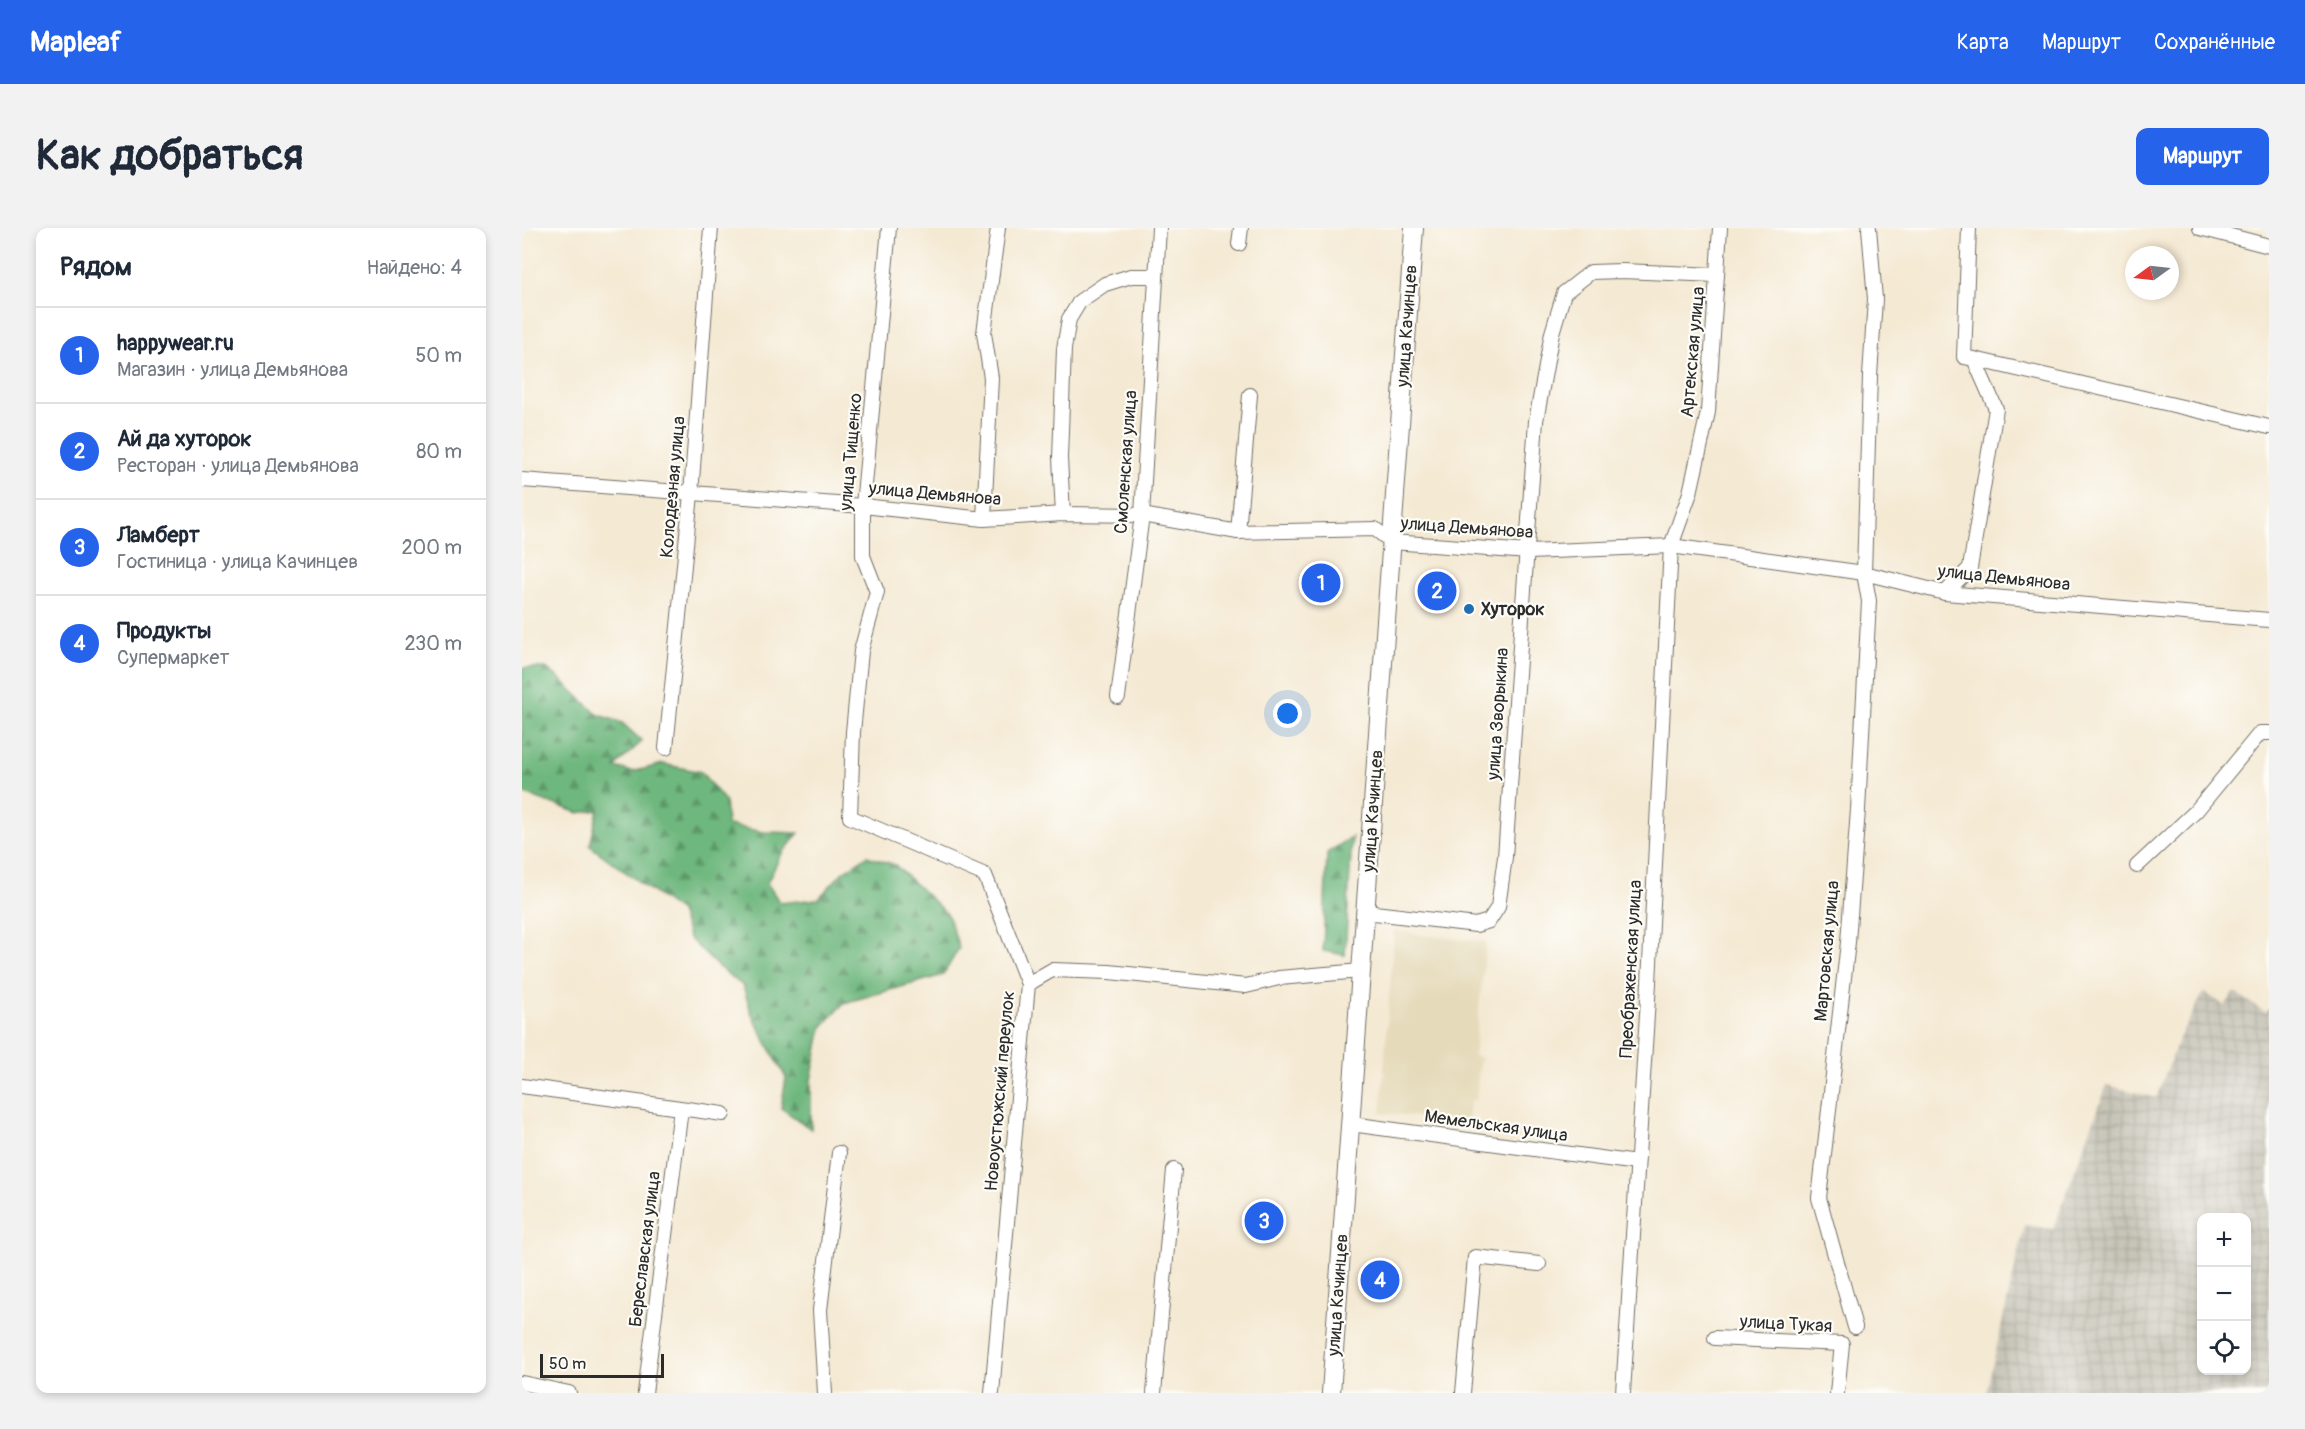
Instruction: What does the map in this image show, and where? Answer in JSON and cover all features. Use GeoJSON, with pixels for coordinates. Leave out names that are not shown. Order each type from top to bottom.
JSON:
{"type":"FeatureCollection","features":[{"type":"Feature","properties":{"kind":"main road","name":"улица Качинцев"},"geometry":{"type":"LineString","coordinates":[[1331,1393],[1414,228]]}},
{"type":"Feature","properties":{"kind":"street","name":"Колодезная улица"},"geometry":{"type":"LineString","coordinates":[[666,748],[691,494],[711,228]]}},
{"type":"Feature","properties":{"kind":"street","name":"улица Тищенко"},"geometry":{"type":"LineString","coordinates":[[850,817],[853,732],[861,651],[877,592],[863,556],[863,506],[889,228]]}},
{"type":"Feature","properties":{"kind":"street"},"geometry":{"type":"LineString","coordinates":[[984,519],[991,378],[984,333],[998,228]]}},
{"type":"Feature","properties":{"kind":"street","name":"Смоленская улица"},"geometry":{"type":"LineString","coordinates":[[1118,697],[1142,515],[1159,228]]}},
{"type":"Feature","properties":{"kind":"street"},"geometry":{"type":"LineString","coordinates":[[1239,244],[1241,228]]}},
{"type":"Feature","properties":{"kind":"street","name":"Артекская улица"},"geometry":{"type":"LineString","coordinates":[[1671,546],[1690,493],[1708,412],[1720,228]]}},
{"type":"Feature","properties":{"kind":"street","name":"Мартовская улица"},"geometry":{"type":"LineString","coordinates":[[1855,1328],[1819,1198],[1848,942],[1858,810],[1869,601],[1864,573],[1870,376],[1875,299],[1869,228]]}},
{"type":"Feature","properties":{"kind":"street"},"geometry":{"type":"LineString","coordinates":[[1968,228],[1964,357],[2269,427]]}},
{"type":"Feature","properties":{"kind":"street"},"geometry":{"type":"LineString","coordinates":[[2200,228],[2269,246]]}},
{"type":"Feature","properties":{"kind":"street","name":"улица Зворыкина"},"geometry":{"type":"LineString","coordinates":[[1366,912],[1476,925],[1489,921],[1498,907],[1505,857],[1536,421],[1552,333],[1564,293],[1591,272],[1717,275]]}},
{"type":"Feature","properties":{"kind":"street"},"geometry":{"type":"LineString","coordinates":[[1063,513],[1060,458],[1064,349],[1069,319],[1080,301],[1105,284],[1131,276],[1155,276]]}},
{"type":"Feature","properties":{"kind":"street"},"geometry":{"type":"LineString","coordinates":[[1945,593],[1970,568],[1995,409],[1974,359]]}},
{"type":"Feature","properties":{"kind":"street"},"geometry":{"type":"LineString","coordinates":[[1238,532],[1250,395]]}},
{"type":"Feature","properties":{"kind":"street","name":"улица Демьянова"},"geometry":{"type":"LineString","coordinates":[[522,480],[863,506],[984,519],[1063,513],[1142,515],[1238,532],[1375,529],[1392,542],[1528,552],[1671,546],[1864,573],[1945,593],[2269,620]]}},
{"type":"Feature","properties":{"kind":"street","name":"Преображенская улица"},"geometry":{"type":"LineString","coordinates":[[1623,1393],[1649,983],[1671,546]]}},
{"type":"Feature","properties":{"kind":"street"},"geometry":{"type":"LineString","coordinates":[[2137,866],[2196,811],[2260,733],[2269,733]]}},
{"type":"Feature","properties":{"kind":"street","name":"Новоустюжский переулок"},"geometry":{"type":"LineString","coordinates":[[850,817],[985,875],[1028,984],[992,1393]]}},
{"type":"Feature","properties":{"kind":"street"},"geometry":{"type":"LineString","coordinates":[[1028,984],[1052,970],[1109,972],[1246,986],[1279,978],[1362,971]]}},
{"type":"Feature","properties":{"kind":"street"},"geometry":{"type":"LineString","coordinates":[[522,1086],[723,1114]]}},
{"type":"Feature","properties":{"kind":"street","name":"Береславская улица"},"geometry":{"type":"LineString","coordinates":[[645,1393],[681,1109]]}},
{"type":"Feature","properties":{"kind":"street","name":"Мемельская улица"},"geometry":{"type":"LineString","coordinates":[[1351,1124],[1637,1163]]}},
{"type":"Feature","properties":{"kind":"street"},"geometry":{"type":"LineString","coordinates":[[825,1393],[820,1310],[839,1153]]}},
{"type":"Feature","properties":{"kind":"street"},"geometry":{"type":"LineString","coordinates":[[1154,1393],[1174,1170]]}},
{"type":"Feature","properties":{"kind":"street"},"geometry":{"type":"LineString","coordinates":[[1463,1393],[1475,1257],[1539,1264]]}},
{"type":"Feature","properties":{"kind":"street","name":"улица Тукая"},"geometry":{"type":"LineString","coordinates":[[1715,1338],[1842,1344],[1837,1393]]}},
{"type":"Feature","properties":{"kind":"street"},"geometry":{"type":"LineString","coordinates":[[522,1383],[569,1393]]}},
{"type":"Feature","properties":{"kind":"shaded area"},"geometry":{"type":"Polygon","coordinates":[[[1394,930],[1486,942],[1474,1056],[1480,1057],[1476,1100],[1470,1100],[1468,1121],[1381,1113],[1394,930]]]}},
{"type":"Feature","properties":{"kind":"shaded area"},"geometry":{"type":"Polygon","coordinates":[[[2204,992],[2225,1006],[2234,992],[2266,1013],[2269,1008],[2269,1393],[1986,1393],[2025,1225],[2053,1229],[2107,1085],[2156,1098],[2180,1036],[2204,992]]]}},
{"type":"Feature","properties":{"kind":"green space"},"geometry":{"type":"Polygon","coordinates":[[[522,668],[546,668],[597,714],[622,723],[642,741],[615,767],[632,772],[663,764],[701,772],[725,801],[727,825],[764,832],[799,833],[781,855],[767,883],[780,903],[818,899],[843,872],[867,856],[895,865],[948,915],[959,948],[943,975],[844,1003],[822,1027],[811,1080],[811,1129],[781,1108],[786,1078],[752,1015],[743,986],[716,965],[689,938],[680,912],[590,846],[598,810],[579,813],[522,793],[522,668]]]}},
{"type":"Feature","properties":{"kind":"green space"},"geometry":{"type":"Polygon","coordinates":[[[1352,837],[1345,955],[1323,951],[1327,853],[1352,837]]]}},
{"type":"Feature","properties":{"kind":"place","name":"happywear.ru"},"geometry":{"type":"Point","coordinates":[1321,583]}},
{"type":"Feature","properties":{"kind":"place","name":"Ай да хуторок"},"geometry":{"type":"Point","coordinates":[1437,591]}},
{"type":"Feature","properties":{"kind":"place","name":"Хуторок"},"geometry":{"type":"Point","coordinates":[1469,609]}},
{"type":"Feature","properties":{"kind":"place","name":"Ламберт"},"geometry":{"type":"Point","coordinates":[1264,1221]}},
{"type":"Feature","properties":{"kind":"place","name":"Продукты"},"geometry":{"type":"Point","coordinates":[1380,1280]}}]}
